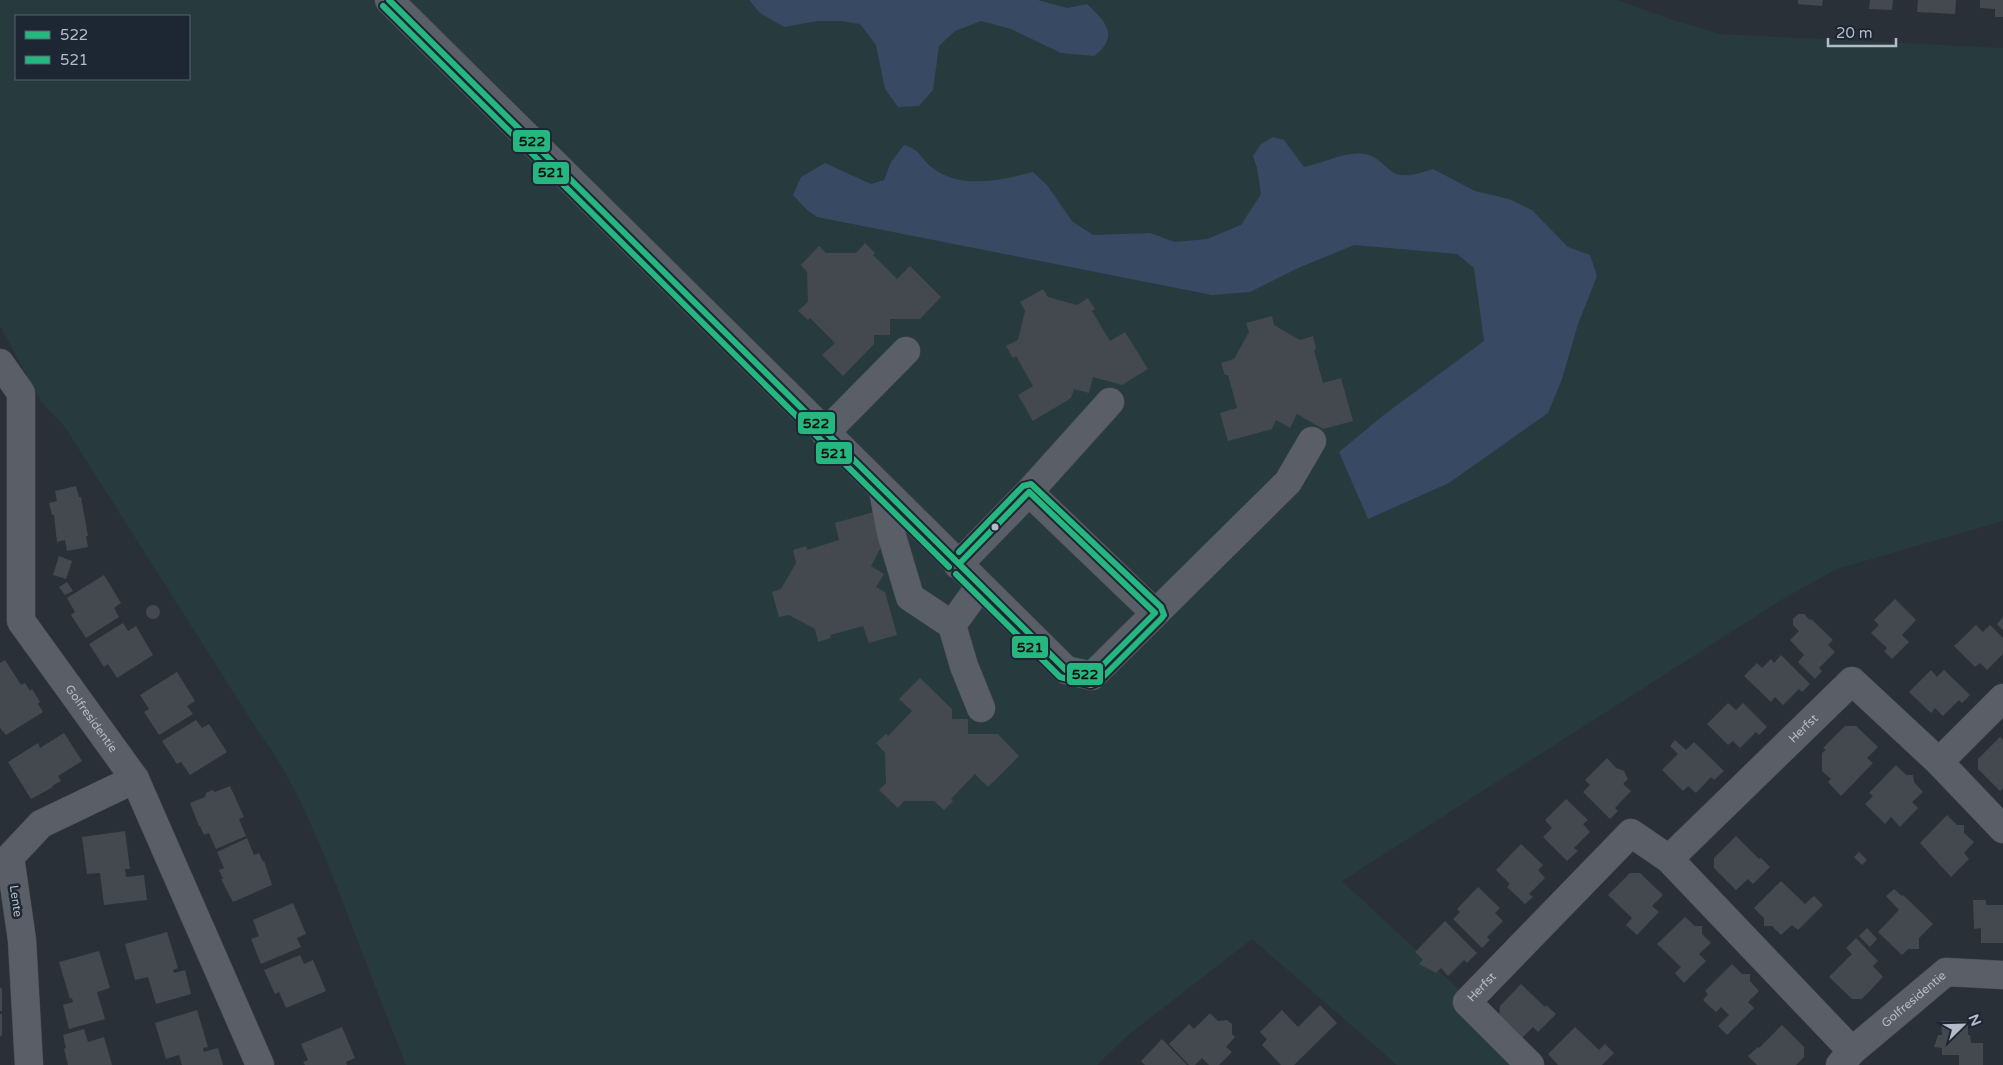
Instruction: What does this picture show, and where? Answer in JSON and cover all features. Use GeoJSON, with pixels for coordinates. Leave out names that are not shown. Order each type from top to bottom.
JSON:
{"type":"FeatureCollection","features":[{"type":"Feature","properties":{"kind":"street"},"geometry":{"type":"LineString","coordinates":[[389,0],[1066,670],[1092,676],[1288,482],[1312,441]]}},
{"type":"Feature","properties":{"kind":"street"},"geometry":{"type":"LineString","coordinates":[[825,432],[906,351]]}},
{"type":"Feature","properties":{"kind":"street","name":"Golfresidentie"},"geometry":{"type":"LineString","coordinates":[[0,363],[21,393],[20,621],[135,779],[260,1065]]}},
{"type":"Feature","properties":{"kind":"street"},"geometry":{"type":"LineString","coordinates":[[958,565],[1030,492],[1110,402]]}},
{"type":"Feature","properties":{"kind":"street"},"geometry":{"type":"LineString","coordinates":[[883,490],[891,533],[910,597],[952,625],[964,666],[982,708]]}},
{"type":"Feature","properties":{"kind":"street"},"geometry":{"type":"LineString","coordinates":[[1030,492],[1155,613]]}},
{"type":"Feature","properties":{"kind":"street"},"geometry":{"type":"LineString","coordinates":[[952,625],[980,586]]}},
{"type":"Feature","properties":{"kind":"street","name":"Herfst"},"geometry":{"type":"LineString","coordinates":[[1669,859],[1852,681],[1940,762],[2003,829]]}},
{"type":"Feature","properties":{"kind":"street"},"geometry":{"type":"LineString","coordinates":[[1940,762],[2003,698]]}},
{"type":"Feature","properties":{"kind":"street","name":"Lente"},"geometry":{"type":"LineString","coordinates":[[29,1065],[22,940],[10,857],[41,824],[135,779]]}},
{"type":"Feature","properties":{"kind":"street","name":"Herfst"},"geometry":{"type":"LineString","coordinates":[[1530,1065],[1466,1002],[1631,833],[1669,859],[1846,1058]]}},
{"type":"Feature","properties":{"kind":"street","name":"Golfresidentie"},"geometry":{"type":"LineString","coordinates":[[1846,1058],[1946,972],[2003,975]]}},
{"type":"Feature","properties":{"kind":"green space"},"geometry":{"type":"Polygon","coordinates":[[[0,0],[1617,0],[1720,34],[2003,48],[2003,521],[1837,569],[1781,600],[1342,881],[1540,1065],[1397,1065],[1252,939],[1127,1036],[1097,1065],[406,1065],[326,859],[283,769],[65,427],[42,403],[0,326],[0,0]]]}},
{"type":"Feature","properties":{"kind":"water"},"geometry":{"type":"Polygon","coordinates":[[[749,0],[1038,0],[1067,8],[1087,4],[1104,23],[1108,36],[1107,42],[1094,56],[1061,53],[1011,29],[981,21],[955,31],[939,46],[933,90],[919,106],[898,107],[885,89],[876,45],[860,24],[841,21],[818,21],[784,27],[760,13],[749,0]]]}},
{"type":"Feature","properties":{"kind":"water"},"geometry":{"type":"Polygon","coordinates":[[[1273,137],[1284,140],[1304,167],[1350,154],[1365,154],[1374,157],[1390,171],[1398,175],[1414,174],[1433,169],[1475,191],[1509,199],[1532,210],[1568,247],[1590,255],[1597,276],[1578,324],[1562,379],[1548,413],[1449,483],[1368,519],[1339,452],[1385,414],[1484,341],[1474,268],[1457,254],[1354,245],[1296,269],[1250,292],[1212,295],[817,217],[807,210],[793,195],[801,177],[825,163],[871,184],[884,180],[891,162],[904,145],[918,152],[933,168],[944,175],[956,179],[969,181],[995,180],[1033,172],[1047,185],[1072,221],[1093,235],[1150,233],[1175,242],[1207,239],[1241,225],[1261,194],[1253,156],[1261,144],[1273,137]]]}},
{"type":"Feature","properties":{"kind":"building"},"geometry":{"type":"Polygon","coordinates":[[[1798,0],[1823,0],[1822,6],[1798,4],[1798,0]]]}},
{"type":"Feature","properties":{"kind":"building"},"geometry":{"type":"Polygon","coordinates":[[[1870,0],[1893,0],[1892,10],[1869,9],[1870,0]]]}},
{"type":"Feature","properties":{"kind":"building"},"geometry":{"type":"Polygon","coordinates":[[[1918,0],[1956,0],[1955,14],[1917,12],[1918,0]]]}},
{"type":"Feature","properties":{"kind":"building"},"geometry":{"type":"Polygon","coordinates":[[[1980,0],[2003,0],[2003,17],[1995,17],[1995,9],[1980,8],[1980,0]]]}},
{"type":"Feature","properties":{"kind":"building"},"geometry":{"type":"Polygon","coordinates":[[[865,243],[875,253],[873,255],[897,279],[910,266],[941,297],[920,319],[890,319],[890,335],[874,335],[874,344],[843,376],[822,355],[835,343],[810,318],[808,320],[798,311],[808,302],[807,272],[801,265],[819,246],[826,253],[856,253],[865,243]]]}},
{"type":"Feature","properties":{"kind":"building"},"geometry":{"type":"Polygon","coordinates":[[[1043,289],[1048,297],[1077,305],[1088,298],[1095,309],[1092,311],[1110,341],[1125,332],[1148,369],[1122,385],[1093,377],[1089,393],[1074,389],[1071,398],[1033,421],[1018,395],[1033,386],[1016,356],[1013,358],[1006,346],[1018,340],[1025,311],[1020,302],[1043,289]]]}},
{"type":"Feature","properties":{"kind":"building"},"geometry":{"type":"Polygon","coordinates":[[[1272,316],[1274,325],[1300,340],[1313,336],[1316,349],[1314,350],[1323,383],[1341,378],[1353,421],[1323,429],[1297,414],[1290,428],[1276,420],[1272,429],[1228,441],[1220,413],[1237,408],[1228,375],[1225,375],[1221,363],[1234,359],[1249,332],[1246,323],[1272,316]]]}},
{"type":"Feature","properties":{"kind":"building"},"geometry":{"type":"Polygon","coordinates":[[[76,486],[79,497],[81,497],[88,536],[86,536],[88,547],[67,551],[65,540],[57,542],[54,515],[52,515],[49,503],[57,501],[55,491],[76,486]]]}},
{"type":"Feature","properties":{"kind":"building"},"geometry":{"type":"Polygon","coordinates":[[[877,511],[885,540],[871,566],[884,574],[876,587],[885,592],[897,635],[869,643],[863,626],[830,635],[831,638],[818,642],[815,629],[789,615],[779,617],[772,592],[781,589],[796,563],[793,550],[806,546],[807,550],[839,540],[835,523],[877,511]]]}},
{"type":"Feature","properties":{"kind":"building"},"geometry":{"type":"Polygon","coordinates":[[[59,556],[72,561],[66,579],[53,575],[59,556]]]}},
{"type":"Feature","properties":{"kind":"building"},"geometry":{"type":"Polygon","coordinates":[[[104,575],[121,603],[114,608],[119,617],[86,638],[71,615],[75,612],[67,598],[104,575]]]}},
{"type":"Feature","properties":{"kind":"building"},"geometry":{"type":"Polygon","coordinates":[[[67,582],[73,591],[65,595],[59,587],[67,582]]]}},
{"type":"Feature","properties":{"kind":"building"},"geometry":{"type":"Polygon","coordinates":[[[1895,599],[1916,620],[1902,635],[1909,642],[1892,659],[1884,651],[1887,648],[1871,633],[1879,625],[1874,620],[1895,599]]]}},
{"type":"Feature","properties":{"kind":"building"},"geometry":{"type":"Polygon","coordinates":[[[153,605],[158,607],[160,612],[158,617],[153,619],[148,617],[146,612],[148,607],[153,605]]]}},
{"type":"Feature","properties":{"kind":"building"},"geometry":{"type":"Polygon","coordinates":[[[1798,614],[1804,614],[1811,619],[1833,640],[1828,645],[1835,652],[1819,668],[1822,671],[1815,679],[1798,662],[1804,655],[1790,640],[1799,631],[1793,625],[1793,619],[1798,614]]]}},
{"type":"Feature","properties":{"kind":"building"},"geometry":{"type":"Polygon","coordinates":[[[2003,617],[2003,630],[1997,624],[2003,617]]]}},
{"type":"Feature","properties":{"kind":"building"},"geometry":{"type":"Polygon","coordinates":[[[123,623],[128,631],[136,626],[153,655],[117,678],[108,664],[104,667],[89,644],[123,623]]]}},
{"type":"Feature","properties":{"kind":"building"},"geometry":{"type":"Polygon","coordinates":[[[1976,625],[1983,632],[1990,625],[2003,638],[2003,654],[1987,670],[1980,663],[1975,667],[1954,646],[1976,625]]]}},
{"type":"Feature","properties":{"kind":"building"},"geometry":{"type":"Polygon","coordinates":[[[1781,655],[1810,684],[1802,692],[1799,689],[1783,705],[1775,697],[1771,702],[1744,676],[1757,663],[1762,668],[1771,659],[1774,663],[1781,655]]]}},
{"type":"Feature","properties":{"kind":"building"},"geometry":{"type":"Polygon","coordinates":[[[5,660],[21,685],[25,683],[30,691],[32,689],[40,702],[38,704],[43,712],[6,735],[0,728],[0,663],[5,660]]]}},
{"type":"Feature","properties":{"kind":"building"},"geometry":{"type":"Polygon","coordinates":[[[1931,670],[1937,677],[1944,670],[1970,695],[1962,703],[1959,700],[1943,716],[1935,708],[1931,713],[1909,692],[1931,670]]]}},
{"type":"Feature","properties":{"kind":"building"},"geometry":{"type":"Polygon","coordinates":[[[177,672],[195,701],[187,706],[193,714],[159,735],[144,712],[149,709],[140,695],[177,672]]]}},
{"type":"Feature","properties":{"kind":"building"},"geometry":{"type":"Polygon","coordinates":[[[920,678],[952,709],[952,719],[968,719],[968,734],[998,734],[1019,756],[988,787],[975,774],[951,799],[953,801],[944,810],[934,801],[904,801],[898,808],[879,790],[886,783],[885,753],[876,743],[886,734],[888,736],[912,711],[899,699],[920,678]]]}},
{"type":"Feature","properties":{"kind":"building"},"geometry":{"type":"Polygon","coordinates":[[[1728,703],[1736,710],[1743,703],[1767,727],[1759,735],[1756,732],[1740,748],[1733,741],[1728,745],[1707,724],[1728,703]]]}},
{"type":"Feature","properties":{"kind":"building"},"geometry":{"type":"Polygon","coordinates":[[[196,720],[202,728],[209,724],[227,752],[190,775],[181,762],[177,764],[162,741],[196,720]]]}},
{"type":"Feature","properties":{"kind":"building"},"geometry":{"type":"Polygon","coordinates":[[[1845,726],[1856,726],[1878,747],[1867,758],[1873,763],[1841,796],[1828,782],[1831,779],[1822,771],[1822,753],[1826,750],[1823,748],[1845,726]]]}},
{"type":"Feature","properties":{"kind":"building"},"geometry":{"type":"Polygon","coordinates":[[[64,733],[82,761],[58,776],[61,781],[53,787],[31,799],[8,762],[38,743],[40,748],[64,733]]]}},
{"type":"Feature","properties":{"kind":"building"},"geometry":{"type":"Polygon","coordinates":[[[2000,737],[2003,740],[2003,788],[2000,791],[1978,769],[1978,759],[2000,737]]]}},
{"type":"Feature","properties":{"kind":"building"},"geometry":{"type":"Polygon","coordinates":[[[1675,740],[1686,750],[1694,742],[1724,771],[1714,780],[1711,777],[1696,793],[1688,786],[1683,791],[1662,770],[1678,754],[1670,746],[1675,740]]]}},
{"type":"Feature","properties":{"kind":"building"},"geometry":{"type":"Polygon","coordinates":[[[1607,758],[1616,768],[1624,771],[1628,779],[1623,784],[1631,791],[1615,808],[1618,811],[1610,819],[1583,792],[1590,785],[1585,780],[1607,758]]]}},
{"type":"Feature","properties":{"kind":"building"},"geometry":{"type":"Polygon","coordinates":[[[1896,765],[1906,775],[1913,775],[1914,782],[1923,792],[1912,802],[1918,808],[1900,827],[1891,817],[1885,824],[1865,804],[1873,796],[1869,793],[1896,765]]]}},
{"type":"Feature","properties":{"kind":"building"},"geometry":{"type":"Polygon","coordinates":[[[230,786],[244,817],[239,819],[246,836],[216,849],[209,833],[204,835],[190,803],[205,797],[206,793],[212,790],[215,792],[230,786]]]}},
{"type":"Feature","properties":{"kind":"building"},"geometry":{"type":"Polygon","coordinates":[[[1566,799],[1588,820],[1583,824],[1590,832],[1574,848],[1578,851],[1567,861],[1543,837],[1552,828],[1545,820],[1566,799]]]}},
{"type":"Feature","properties":{"kind":"building"},"geometry":{"type":"Polygon","coordinates":[[[1947,815],[1957,825],[1964,825],[1964,833],[1974,842],[1964,853],[1969,859],[1951,877],[1920,843],[1947,815]]]}},
{"type":"Feature","properties":{"kind":"building"},"geometry":{"type":"Polygon","coordinates":[[[125,831],[130,869],[125,869],[126,877],[144,875],[147,900],[104,905],[100,873],[87,874],[82,837],[125,831]]]}},
{"type":"Feature","properties":{"kind":"building"},"geometry":{"type":"Polygon","coordinates":[[[1736,836],[1770,867],[1753,884],[1748,879],[1736,890],[1714,868],[1714,858],[1736,836]]]}},
{"type":"Feature","properties":{"kind":"building"},"geometry":{"type":"Polygon","coordinates":[[[247,838],[254,855],[259,853],[264,861],[272,885],[233,902],[221,879],[223,879],[219,870],[224,868],[217,852],[247,838]]]}},
{"type":"Feature","properties":{"kind":"building"},"geometry":{"type":"Polygon","coordinates":[[[1521,844],[1543,865],[1538,870],[1545,878],[1529,894],[1533,897],[1525,904],[1507,887],[1510,884],[1496,870],[1521,844]]]}},
{"type":"Feature","properties":{"kind":"building"},"geometry":{"type":"Polygon","coordinates":[[[1859,852],[1867,860],[1862,865],[1854,857],[1859,852]]]}},
{"type":"Feature","properties":{"kind":"building"},"geometry":{"type":"Polygon","coordinates":[[[1630,873],[1640,873],[1663,895],[1652,906],[1659,912],[1637,935],[1626,925],[1632,918],[1608,895],[1630,873]]]}},
{"type":"Feature","properties":{"kind":"building"},"geometry":{"type":"Polygon","coordinates":[[[1781,881],[1805,904],[1814,896],[1823,905],[1798,930],[1792,925],[1781,935],[1772,926],[1764,926],[1764,918],[1754,908],[1781,881]]]}},
{"type":"Feature","properties":{"kind":"building"},"geometry":{"type":"Polygon","coordinates":[[[1478,887],[1500,908],[1495,913],[1503,921],[1487,937],[1490,940],[1482,948],[1453,919],[1460,912],[1457,909],[1478,887]]]}},
{"type":"Feature","properties":{"kind":"building"},"geometry":{"type":"Polygon","coordinates":[[[1894,889],[1903,895],[1933,924],[1919,938],[1919,949],[1908,949],[1902,955],[1878,932],[1899,910],[1886,896],[1894,889]]]}},
{"type":"Feature","properties":{"kind":"building"},"geometry":{"type":"Polygon","coordinates":[[[1973,900],[1986,900],[1986,905],[2003,905],[2003,943],[1981,943],[1981,928],[1974,929],[1973,900]]]}},
{"type":"Feature","properties":{"kind":"building"},"geometry":{"type":"Polygon","coordinates":[[[293,903],[306,934],[297,938],[301,947],[261,964],[251,939],[259,936],[253,920],[293,903]]]}},
{"type":"Feature","properties":{"kind":"building"},"geometry":{"type":"Polygon","coordinates":[[[1685,917],[1695,926],[1702,926],[1702,934],[1711,943],[1699,954],[1706,961],[1684,983],[1675,973],[1681,967],[1657,944],[1685,917]]]}},
{"type":"Feature","properties":{"kind":"building"},"geometry":{"type":"Polygon","coordinates":[[[1445,921],[1477,953],[1467,963],[1464,960],[1448,976],[1441,968],[1436,973],[1419,964],[1423,960],[1415,952],[1445,921]]]}},
{"type":"Feature","properties":{"kind":"building"},"geometry":{"type":"Polygon","coordinates":[[[1867,928],[1877,939],[1870,947],[1859,936],[1867,928]]]}},
{"type":"Feature","properties":{"kind":"building"},"geometry":{"type":"Polygon","coordinates":[[[167,932],[178,968],[173,970],[174,973],[185,970],[191,994],[156,1004],[148,977],[135,980],[125,944],[167,932]]]}},
{"type":"Feature","properties":{"kind":"building"},"geometry":{"type":"Polygon","coordinates":[[[1856,938],[1878,961],[1873,966],[1883,977],[1862,999],[1852,999],[1829,977],[1852,954],[1846,948],[1856,938]]]}},
{"type":"Feature","properties":{"kind":"building"},"geometry":{"type":"Polygon","coordinates":[[[99,951],[110,988],[97,992],[105,1019],[69,1029],[63,1005],[73,1002],[72,998],[70,999],[59,962],[99,951]]]}},
{"type":"Feature","properties":{"kind":"building"},"geometry":{"type":"Polygon","coordinates":[[[300,955],[304,964],[313,960],[326,991],[286,1008],[279,992],[275,994],[264,970],[300,955]]]}},
{"type":"Feature","properties":{"kind":"building"},"geometry":{"type":"Polygon","coordinates":[[[1732,964],[1742,974],[1750,974],[1750,981],[1759,991],[1748,1002],[1754,1008],[1727,1035],[1718,1026],[1729,1015],[1721,1007],[1716,1012],[1703,1000],[1708,994],[1705,991],[1732,964]]]}},
{"type":"Feature","properties":{"kind":"building"},"geometry":{"type":"Polygon","coordinates":[[[1521,984],[1545,1007],[1546,1005],[1556,1014],[1538,1032],[1533,1027],[1522,1038],[1499,1017],[1500,1006],[1521,984]]]}},
{"type":"Feature","properties":{"kind":"building"},"geometry":{"type":"Polygon","coordinates":[[[0,988],[2,988],[2,1011],[0,1011],[0,988]]]}},
{"type":"Feature","properties":{"kind":"building"},"geometry":{"type":"Polygon","coordinates":[[[1320,1005],[1337,1023],[1294,1065],[1281,1065],[1262,1045],[1267,1039],[1260,1032],[1282,1010],[1298,1027],[1320,1005]]]}},
{"type":"Feature","properties":{"kind":"building"},"geometry":{"type":"Polygon","coordinates":[[[197,1010],[208,1047],[203,1048],[204,1052],[218,1048],[223,1065],[182,1065],[179,1055],[166,1059],[155,1023],[197,1010]]]}},
{"type":"Feature","properties":{"kind":"building"},"geometry":{"type":"Polygon","coordinates":[[[1210,1013],[1218,1021],[1227,1020],[1232,1024],[1232,1034],[1235,1037],[1226,1047],[1232,1052],[1219,1065],[1209,1065],[1202,1058],[1195,1065],[1189,1065],[1169,1044],[1189,1024],[1194,1029],[1210,1013]]]}},
{"type":"Feature","properties":{"kind":"building"},"geometry":{"type":"Polygon","coordinates":[[[0,1014],[2,1014],[2,1036],[0,1036],[0,1014]]]}},
{"type":"Feature","properties":{"kind":"building"},"geometry":{"type":"Polygon","coordinates":[[[1941,1021],[1968,1021],[1968,1035],[1970,1035],[1971,1043],[1983,1043],[1983,1065],[1959,1065],[1959,1055],[1942,1055],[1942,1048],[1934,1047],[1938,1035],[1942,1035],[1941,1021]]]}},
{"type":"Feature","properties":{"kind":"building"},"geometry":{"type":"Polygon","coordinates":[[[1782,1025],[1804,1047],[1804,1057],[1796,1065],[1757,1065],[1748,1056],[1782,1025]]]}},
{"type":"Feature","properties":{"kind":"building"},"geometry":{"type":"Polygon","coordinates":[[[342,1027],[355,1058],[346,1062],[347,1065],[305,1065],[303,1062],[308,1060],[301,1044],[342,1027]]]}},
{"type":"Feature","properties":{"kind":"building"},"geometry":{"type":"Polygon","coordinates":[[[1575,1027],[1599,1050],[1605,1044],[1614,1053],[1602,1065],[1558,1065],[1548,1054],[1575,1027]]]}},
{"type":"Feature","properties":{"kind":"building"},"geometry":{"type":"Polygon","coordinates":[[[84,1029],[88,1042],[104,1037],[112,1065],[68,1065],[63,1035],[84,1029]]]}},
{"type":"Feature","properties":{"kind":"building"},"geometry":{"type":"Polygon","coordinates":[[[1162,1039],[1187,1065],[1145,1065],[1141,1061],[1162,1039]]]}},
{"type":"Feature","properties":{"kind":"transit line","name":"522"},"geometry":{"type":"LineString","coordinates":[[389,0],[959,564]]}},
{"type":"Feature","properties":{"kind":"transit line","name":"521"},"geometry":{"type":"LineString","coordinates":[[383,6],[949,567]]}},
{"type":"Feature","properties":{"kind":"transit line","name":"521"},"geometry":{"type":"LineString","coordinates":[[956,574],[1060,677],[1091,685],[1098,682],[1164,615],[1161,607],[1031,484],[1023,486],[959,552]]}},
{"type":"Feature","properties":{"kind":"transit line","name":"522"},"geometry":{"type":"LineString","coordinates":[[1029,492],[1155,613],[1092,676],[1066,670],[959,564],[1029,492]]}}]}
